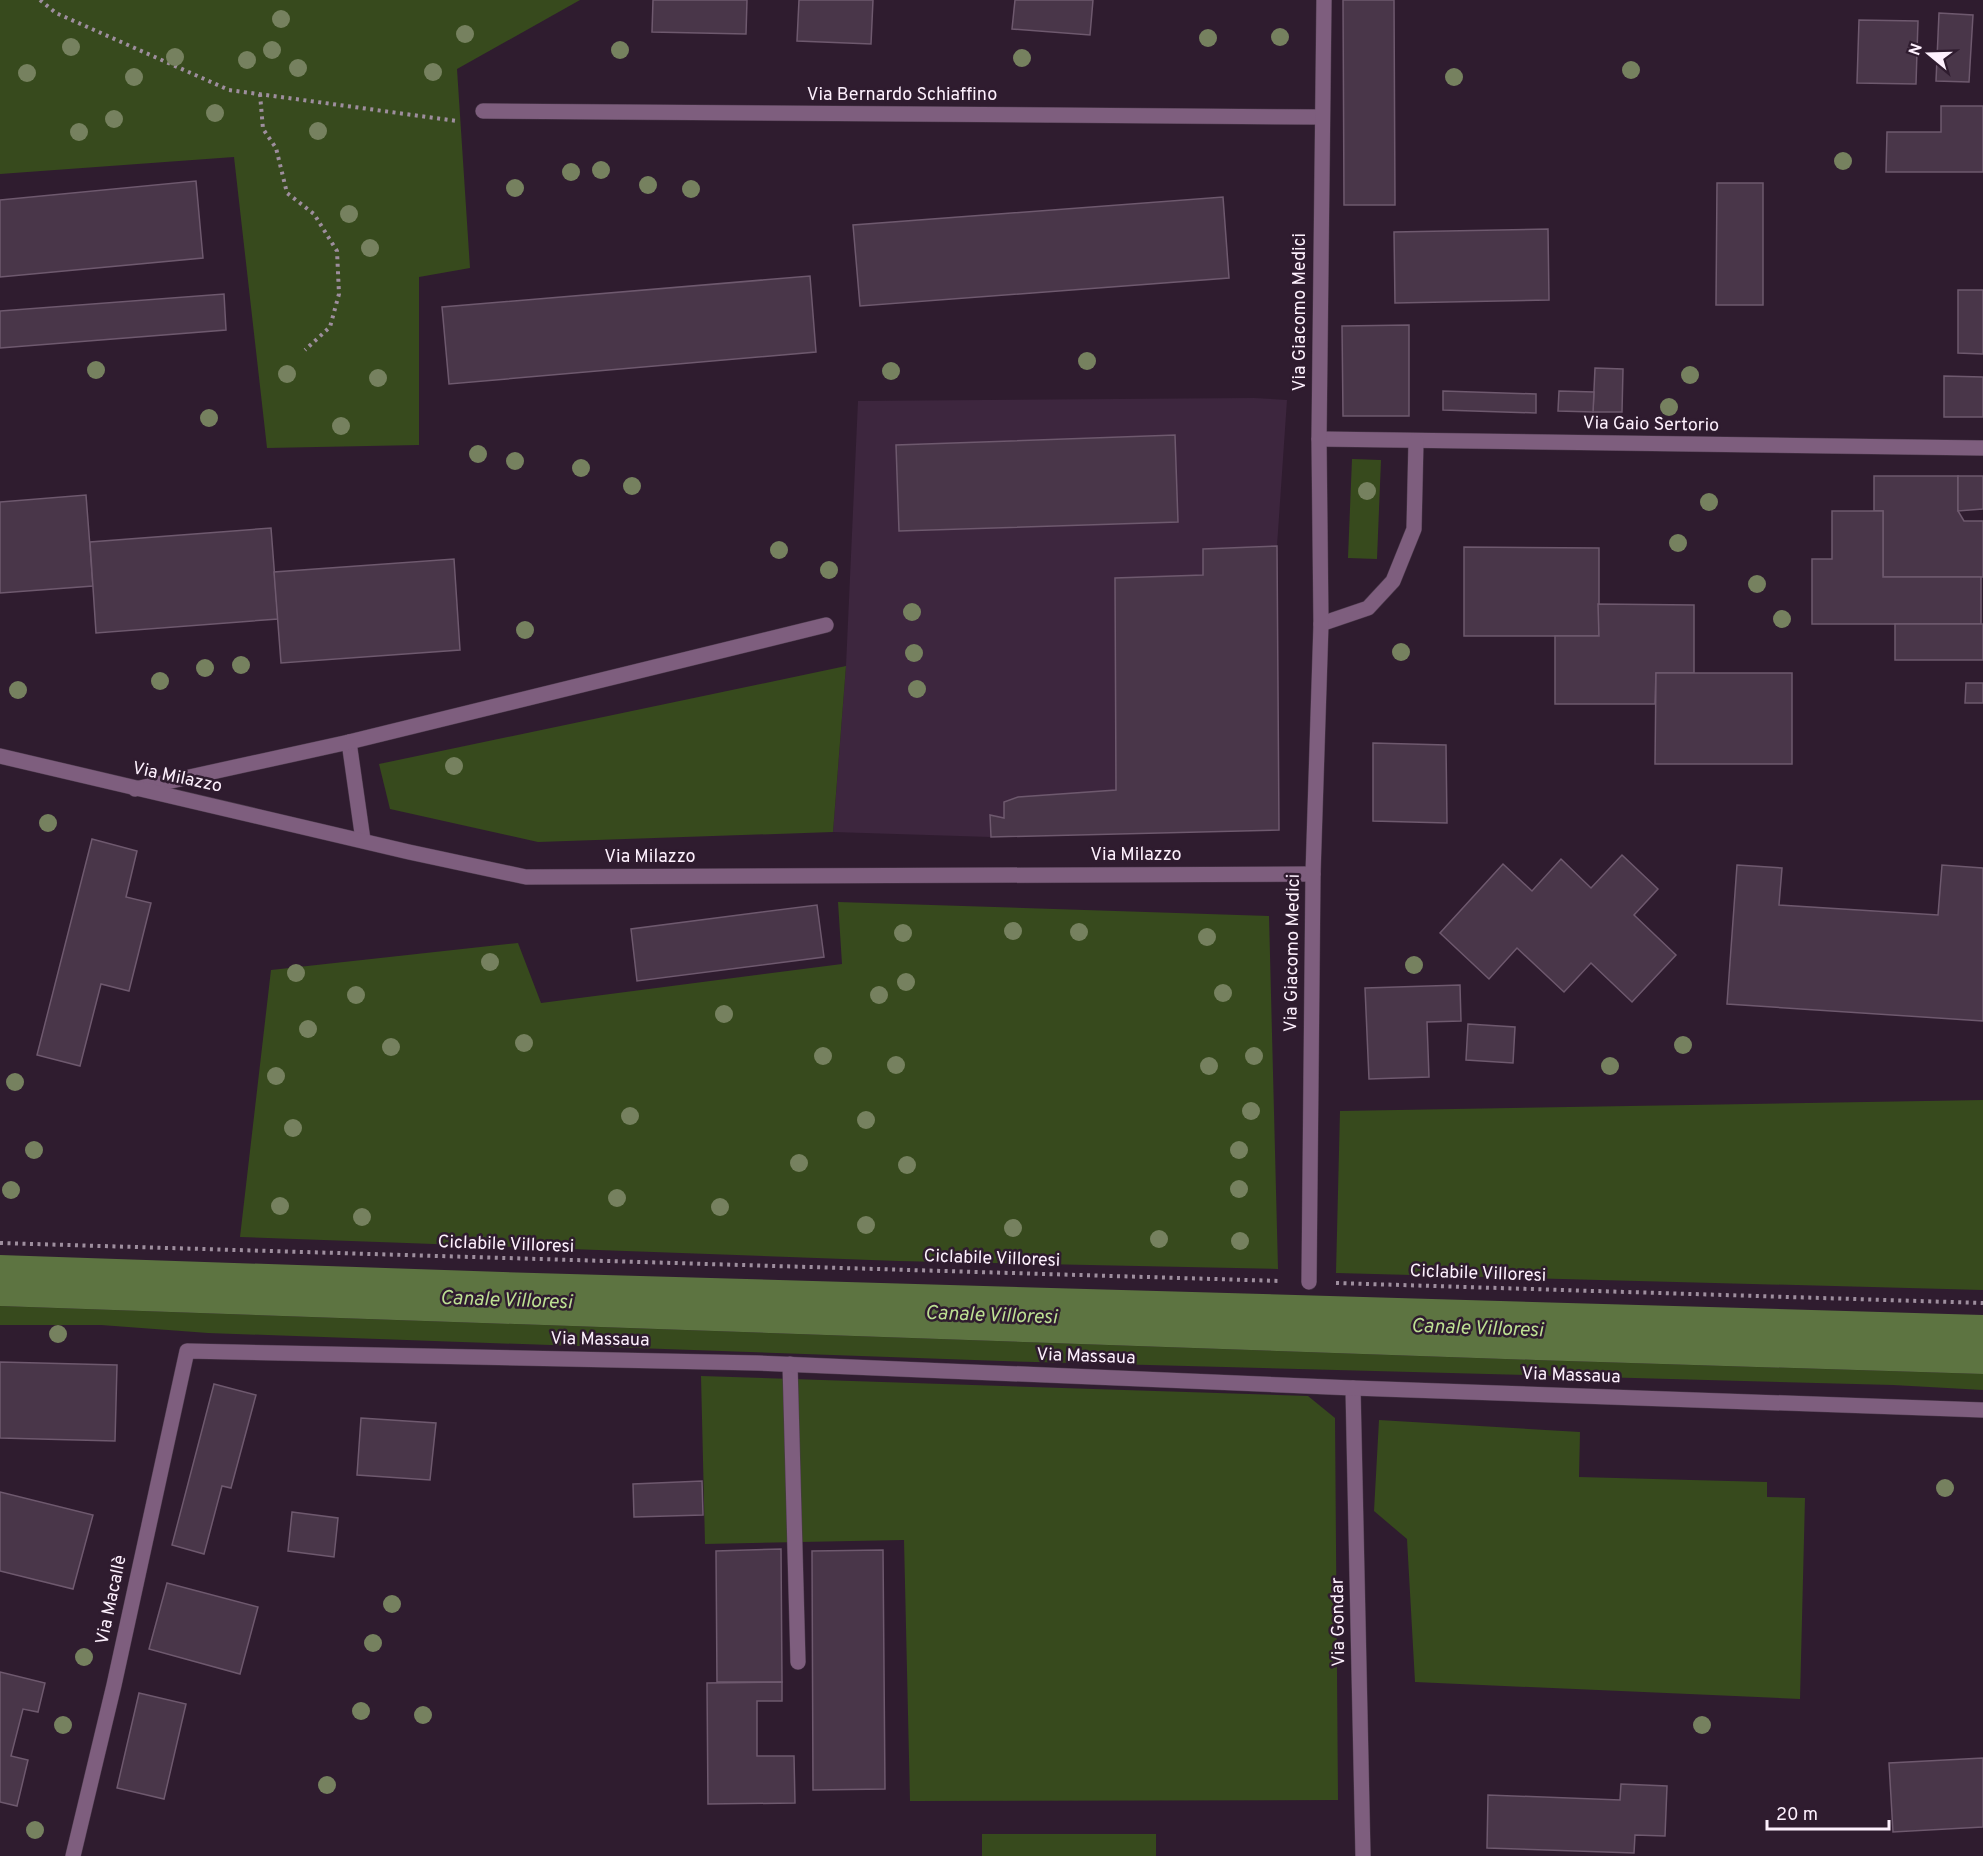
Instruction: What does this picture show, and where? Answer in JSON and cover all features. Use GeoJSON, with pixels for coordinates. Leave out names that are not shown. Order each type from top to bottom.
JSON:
{"type":"FeatureCollection","features":[{"type":"Feature","properties":{"kind":"street","name":"Via Giacomo Medici"},"geometry":{"type":"LineString","coordinates":[[1309,1282],[1313,874],[1321,624],[1319,440],[1324,0]]}},
{"type":"Feature","properties":{"kind":"street","name":"Via Bernardo Schiaffino"},"geometry":{"type":"LineString","coordinates":[[483,111],[1321,117]]}},
{"type":"Feature","properties":{"kind":"street","name":"Via Gaio Sertorio"},"geometry":{"type":"LineString","coordinates":[[1319,440],[1983,448]]}},
{"type":"Feature","properties":{"kind":"street"},"geometry":{"type":"LineString","coordinates":[[1321,624],[1368,608],[1393,581],[1414,530],[1416,441]]}},
{"type":"Feature","properties":{"kind":"street"},"geometry":{"type":"LineString","coordinates":[[135,789],[350,742],[826,625]]}},
{"type":"Feature","properties":{"kind":"street"},"geometry":{"type":"LineString","coordinates":[[350,742],[363,840]]}},
{"type":"Feature","properties":{"kind":"street","name":"Via Milazzo"},"geometry":{"type":"LineString","coordinates":[[0,756],[135,789],[526,877],[1313,874]]}},
{"type":"Feature","properties":{"kind":"street","name":"Via Massaua"},"geometry":{"type":"LineString","coordinates":[[187,1351],[789,1364],[1353,1388],[1983,1410]]}},
{"type":"Feature","properties":{"kind":"street","name":"Via Macallè"},"geometry":{"type":"LineString","coordinates":[[73,1856],[114,1685],[187,1351]]}},
{"type":"Feature","properties":{"kind":"street"},"geometry":{"type":"LineString","coordinates":[[789,1364],[798,1662]]}},
{"type":"Feature","properties":{"kind":"street","name":"Via Gondar"},"geometry":{"type":"LineString","coordinates":[[1353,1388],[1363,1856]]}},
{"type":"Feature","properties":{"kind":"path"},"geometry":{"type":"LineString","coordinates":[[40,0],[56,13],[229,90],[460,121],[483,111]]}},
{"type":"Feature","properties":{"kind":"path"},"geometry":{"type":"LineString","coordinates":[[260,94],[263,129],[276,148],[287,193],[314,214],[337,251],[339,294],[330,327],[305,350]]}},
{"type":"Feature","properties":{"kind":"path","name":"Ciclabile Villoresi"},"geometry":{"type":"LineString","coordinates":[[0,1243],[1983,1303]]}},
{"type":"Feature","properties":{"kind":"shaded area"},"geometry":{"type":"Polygon","coordinates":[[[0,0],[580,0],[457,69],[470,268],[419,277],[419,445],[267,448],[234,157],[0,174],[0,0]]]}},
{"type":"Feature","properties":{"kind":"shaded area"},"geometry":{"type":"Polygon","coordinates":[[[1254,398],[1287,400],[1277,546],[1279,830],[991,837],[833,832],[846,666],[858,401],[1254,398]]]}},
{"type":"Feature","properties":{"kind":"shaded area"},"geometry":{"type":"Polygon","coordinates":[[[1352,459],[1381,460],[1377,559],[1348,558],[1352,459]]]}},
{"type":"Feature","properties":{"kind":"shaded area"},"geometry":{"type":"Polygon","coordinates":[[[846,666],[833,832],[538,842],[390,809],[379,764],[846,666]]]}},
{"type":"Feature","properties":{"kind":"shaded area"},"geometry":{"type":"Polygon","coordinates":[[[838,902],[1269,916],[1278,1269],[898,1261],[240,1237],[271,970],[518,943],[541,1003],[842,964],[838,902]]]}},
{"type":"Feature","properties":{"kind":"shaded area"},"geometry":{"type":"Polygon","coordinates":[[[1983,1100],[1983,1290],[1336,1273],[1340,1111],[1983,1100]]]}},
{"type":"Feature","properties":{"kind":"shaded area"},"geometry":{"type":"Polygon","coordinates":[[[0,1306],[1983,1374],[1983,1390],[1893,1385],[1002,1361],[208,1333],[101,1325],[0,1325],[0,1306]]]}},
{"type":"Feature","properties":{"kind":"shaded area"},"geometry":{"type":"Polygon","coordinates":[[[701,1376],[1308,1396],[1335,1418],[1338,1800],[910,1801],[904,1540],[705,1544],[701,1376]]]}},
{"type":"Feature","properties":{"kind":"shaded area"},"geometry":{"type":"Polygon","coordinates":[[[1379,1420],[1580,1432],[1579,1477],[1767,1482],[1767,1497],[1805,1498],[1800,1699],[1415,1682],[1407,1539],[1374,1511],[1379,1420]]]}},
{"type":"Feature","properties":{"kind":"shaded area"},"geometry":{"type":"Polygon","coordinates":[[[982,1834],[1156,1834],[1156,1856],[982,1856],[982,1834]]]}},
{"type":"Feature","properties":{"kind":"water","name":"Canale Villoresi"},"geometry":{"type":"Polygon","coordinates":[[[0,1255],[1983,1315],[1983,1374],[0,1306],[0,1255]]]}},
{"type":"Feature","properties":{"kind":"building"},"geometry":{"type":"Polygon","coordinates":[[[653,0],[747,0],[746,34],[652,32],[653,0]]]}},
{"type":"Feature","properties":{"kind":"building"},"geometry":{"type":"Polygon","coordinates":[[[799,0],[873,0],[871,44],[797,41],[799,0]]]}},
{"type":"Feature","properties":{"kind":"building"},"geometry":{"type":"Polygon","coordinates":[[[1015,0],[1093,0],[1090,35],[1012,29],[1015,0]]]}},
{"type":"Feature","properties":{"kind":"building"},"geometry":{"type":"Polygon","coordinates":[[[1343,0],[1394,0],[1395,205],[1344,205],[1343,0]]]}},
{"type":"Feature","properties":{"kind":"building"},"geometry":{"type":"Polygon","coordinates":[[[1939,13],[1973,15],[1969,82],[1936,81],[1939,13]]]}},
{"type":"Feature","properties":{"kind":"building"},"geometry":{"type":"Polygon","coordinates":[[[1859,20],[1918,21],[1916,84],[1857,83],[1859,20]]]}},
{"type":"Feature","properties":{"kind":"building"},"geometry":{"type":"Polygon","coordinates":[[[1941,106],[1983,106],[1983,172],[1886,172],[1887,132],[1941,132],[1941,106]]]}},
{"type":"Feature","properties":{"kind":"building"},"geometry":{"type":"Polygon","coordinates":[[[196,181],[203,258],[0,277],[0,200],[196,181]]]}},
{"type":"Feature","properties":{"kind":"building"},"geometry":{"type":"Polygon","coordinates":[[[1717,183],[1763,183],[1763,305],[1716,305],[1717,183]]]}},
{"type":"Feature","properties":{"kind":"building"},"geometry":{"type":"Polygon","coordinates":[[[1223,197],[1229,278],[860,306],[853,225],[1223,197]]]}},
{"type":"Feature","properties":{"kind":"building"},"geometry":{"type":"Polygon","coordinates":[[[1548,229],[1549,300],[1395,303],[1394,232],[1548,229]]]}},
{"type":"Feature","properties":{"kind":"building"},"geometry":{"type":"Polygon","coordinates":[[[810,276],[816,352],[449,384],[442,307],[810,276]]]}},
{"type":"Feature","properties":{"kind":"building"},"geometry":{"type":"Polygon","coordinates":[[[1958,290],[1983,290],[1983,354],[1958,353],[1958,290]]]}},
{"type":"Feature","properties":{"kind":"building"},"geometry":{"type":"Polygon","coordinates":[[[224,294],[226,330],[0,348],[0,311],[224,294]]]}},
{"type":"Feature","properties":{"kind":"building"},"geometry":{"type":"Polygon","coordinates":[[[1409,325],[1409,416],[1343,416],[1342,326],[1409,325]]]}},
{"type":"Feature","properties":{"kind":"building"},"geometry":{"type":"Polygon","coordinates":[[[1595,368],[1623,369],[1622,412],[1593,412],[1595,368]]]}},
{"type":"Feature","properties":{"kind":"building"},"geometry":{"type":"Polygon","coordinates":[[[1944,376],[1983,377],[1983,417],[1944,417],[1944,376]]]}},
{"type":"Feature","properties":{"kind":"building"},"geometry":{"type":"Polygon","coordinates":[[[1443,391],[1536,394],[1536,413],[1443,410],[1443,391]]]}},
{"type":"Feature","properties":{"kind":"building"},"geometry":{"type":"Polygon","coordinates":[[[1559,391],[1594,392],[1593,412],[1558,411],[1559,391]]]}},
{"type":"Feature","properties":{"kind":"building"},"geometry":{"type":"Polygon","coordinates":[[[1175,435],[1178,522],[899,531],[896,445],[1175,435]]]}},
{"type":"Feature","properties":{"kind":"building"},"geometry":{"type":"Polygon","coordinates":[[[1874,476],[1958,476],[1958,511],[1964,521],[1983,521],[1983,577],[1883,577],[1883,511],[1874,511],[1874,476]]]}},
{"type":"Feature","properties":{"kind":"building"},"geometry":{"type":"Polygon","coordinates":[[[1958,476],[1983,476],[1983,509],[1958,511],[1958,476]]]}},
{"type":"Feature","properties":{"kind":"building"},"geometry":{"type":"Polygon","coordinates":[[[86,495],[93,586],[0,593],[0,502],[86,495]]]}},
{"type":"Feature","properties":{"kind":"building"},"geometry":{"type":"Polygon","coordinates":[[[1832,511],[1883,511],[1883,577],[1981,577],[1981,624],[1812,624],[1812,559],[1832,559],[1832,511]]]}},
{"type":"Feature","properties":{"kind":"building"},"geometry":{"type":"Polygon","coordinates":[[[271,528],[278,619],[96,633],[90,542],[271,528]]]}},
{"type":"Feature","properties":{"kind":"building"},"geometry":{"type":"Polygon","coordinates":[[[1277,546],[1279,830],[991,837],[990,815],[1004,818],[1004,802],[1018,797],[1116,790],[1115,578],[1203,575],[1203,549],[1277,546]]]}},
{"type":"Feature","properties":{"kind":"building"},"geometry":{"type":"Polygon","coordinates":[[[1464,547],[1599,548],[1599,636],[1464,636],[1464,547]]]}},
{"type":"Feature","properties":{"kind":"building"},"geometry":{"type":"Polygon","coordinates":[[[454,559],[460,650],[281,663],[274,572],[454,559]]]}},
{"type":"Feature","properties":{"kind":"building"},"geometry":{"type":"Polygon","coordinates":[[[1598,604],[1694,605],[1694,673],[1656,673],[1655,704],[1555,704],[1555,636],[1599,636],[1598,604]]]}},
{"type":"Feature","properties":{"kind":"building"},"geometry":{"type":"Polygon","coordinates":[[[1895,624],[1983,624],[1983,660],[1895,660],[1895,624]]]}},
{"type":"Feature","properties":{"kind":"building"},"geometry":{"type":"Polygon","coordinates":[[[1656,673],[1792,673],[1792,764],[1655,764],[1656,673]]]}},
{"type":"Feature","properties":{"kind":"building"},"geometry":{"type":"Polygon","coordinates":[[[1966,683],[1983,683],[1983,703],[1965,703],[1966,683]]]}},
{"type":"Feature","properties":{"kind":"building"},"geometry":{"type":"Polygon","coordinates":[[[1373,743],[1446,745],[1447,823],[1373,821],[1373,743]]]}},
{"type":"Feature","properties":{"kind":"building"},"geometry":{"type":"Polygon","coordinates":[[[92,839],[137,851],[126,897],[151,903],[129,991],[101,984],[80,1066],[37,1055],[92,839]]]}},
{"type":"Feature","properties":{"kind":"building"},"geometry":{"type":"Polygon","coordinates":[[[1622,855],[1658,889],[1634,915],[1676,955],[1632,1002],[1591,963],[1564,992],[1517,948],[1489,979],[1440,933],[1503,864],[1532,891],[1561,859],[1591,888],[1622,855]]]}},
{"type":"Feature","properties":{"kind":"building"},"geometry":{"type":"Polygon","coordinates":[[[1737,865],[1782,868],[1779,905],[1938,915],[1942,865],[1983,868],[1983,1021],[1727,1004],[1737,865]]]}},
{"type":"Feature","properties":{"kind":"building"},"geometry":{"type":"Polygon","coordinates":[[[817,905],[824,957],[637,981],[631,929],[817,905]]]}},
{"type":"Feature","properties":{"kind":"building"},"geometry":{"type":"Polygon","coordinates":[[[1460,985],[1461,1021],[1427,1022],[1429,1077],[1369,1079],[1365,988],[1460,985]]]}},
{"type":"Feature","properties":{"kind":"building"},"geometry":{"type":"Polygon","coordinates":[[[1468,1024],[1515,1027],[1513,1063],[1466,1060],[1468,1024]]]}},
{"type":"Feature","properties":{"kind":"building"},"geometry":{"type":"Polygon","coordinates":[[[0,1362],[117,1365],[115,1441],[0,1438],[0,1362]]]}},
{"type":"Feature","properties":{"kind":"building"},"geometry":{"type":"Polygon","coordinates":[[[214,1384],[256,1395],[231,1488],[222,1486],[204,1554],[172,1545],[214,1384]]]}},
{"type":"Feature","properties":{"kind":"building"},"geometry":{"type":"Polygon","coordinates":[[[361,1418],[436,1423],[430,1480],[357,1475],[361,1418]]]}},
{"type":"Feature","properties":{"kind":"building"},"geometry":{"type":"Polygon","coordinates":[[[702,1481],[703,1515],[634,1517],[633,1484],[702,1481]]]}},
{"type":"Feature","properties":{"kind":"building"},"geometry":{"type":"Polygon","coordinates":[[[0,1492],[93,1515],[73,1589],[0,1571],[0,1492]]]}},
{"type":"Feature","properties":{"kind":"building"},"geometry":{"type":"Polygon","coordinates":[[[292,1512],[338,1518],[334,1557],[288,1551],[292,1512]]]}},
{"type":"Feature","properties":{"kind":"building"},"geometry":{"type":"Polygon","coordinates":[[[781,1549],[782,1682],[717,1682],[716,1551],[781,1549]]]}},
{"type":"Feature","properties":{"kind":"building"},"geometry":{"type":"Polygon","coordinates":[[[883,1550],[885,1789],[813,1790],[812,1551],[883,1550]]]}},
{"type":"Feature","properties":{"kind":"building"},"geometry":{"type":"Polygon","coordinates":[[[167,1583],[258,1607],[240,1674],[149,1649],[167,1583]]]}},
{"type":"Feature","properties":{"kind":"building"},"geometry":{"type":"Polygon","coordinates":[[[0,1672],[45,1683],[38,1712],[23,1709],[11,1756],[28,1760],[17,1806],[0,1802],[0,1672]]]}},
{"type":"Feature","properties":{"kind":"building"},"geometry":{"type":"Polygon","coordinates":[[[782,1682],[782,1701],[757,1701],[757,1756],[794,1756],[795,1803],[708,1804],[707,1683],[782,1682]]]}},
{"type":"Feature","properties":{"kind":"building"},"geometry":{"type":"Polygon","coordinates":[[[139,1693],[186,1704],[164,1799],[117,1788],[139,1693]]]}},
{"type":"Feature","properties":{"kind":"building"},"geometry":{"type":"Polygon","coordinates":[[[1983,1758],[1983,1827],[1893,1832],[1889,1763],[1983,1758]]]}},
{"type":"Feature","properties":{"kind":"building"},"geometry":{"type":"Polygon","coordinates":[[[1621,1784],[1667,1786],[1665,1836],[1635,1835],[1634,1853],[1487,1848],[1488,1795],[1620,1800],[1621,1784]]]}}]}
